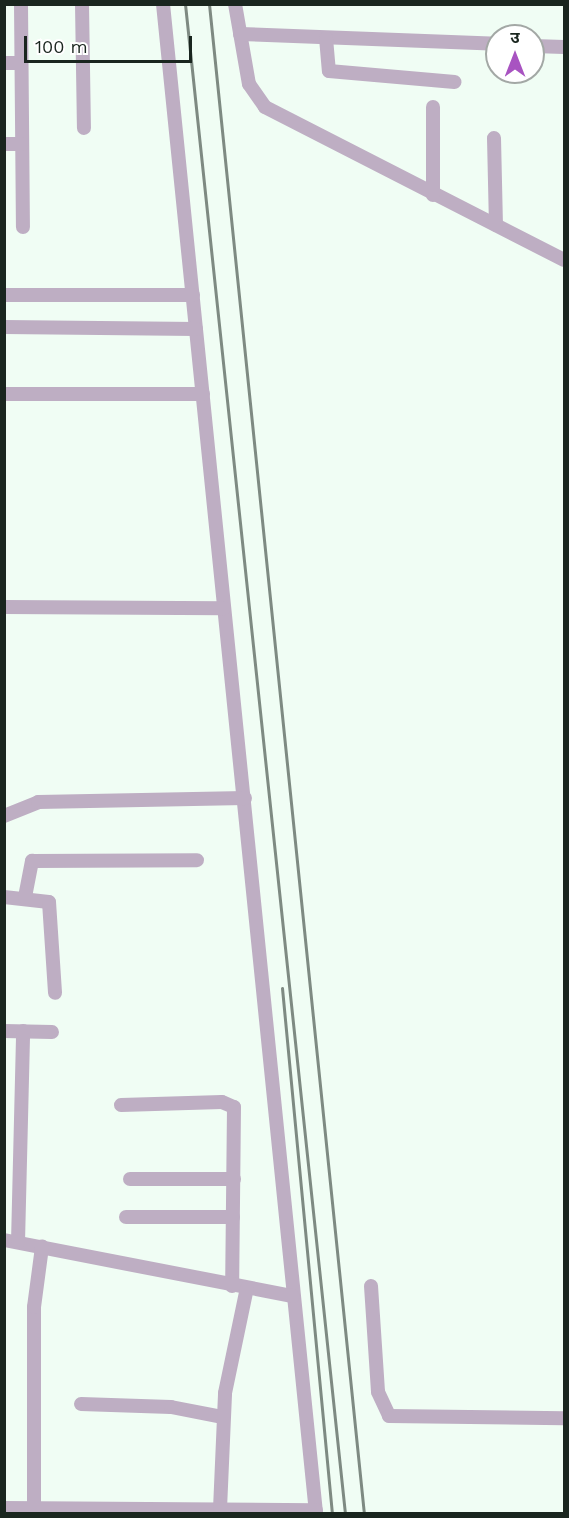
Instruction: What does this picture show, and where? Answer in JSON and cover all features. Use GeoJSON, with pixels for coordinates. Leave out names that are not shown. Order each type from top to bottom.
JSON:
{"type":"FeatureCollection","features":[{"type":"Feature","properties":{"kind":"street"},"geometry":{"type":"LineString","coordinates":[[21,4],[23,227]]}},
{"type":"Feature","properties":{"kind":"street"},"geometry":{"type":"LineString","coordinates":[[82,4],[84,128]]}},
{"type":"Feature","properties":{"kind":"street"},"geometry":{"type":"LineString","coordinates":[[4,1508],[34,1511],[220,1509],[316,1512],[163,4]]}},
{"type":"Feature","properties":{"kind":"street"},"geometry":{"type":"LineString","coordinates":[[235,4],[249,84],[266,107],[433,195],[564,260],[564,253]]}},
{"type":"Feature","properties":{"kind":"street"},"geometry":{"type":"LineString","coordinates":[[240,34],[485,44]]}},
{"type":"Feature","properties":{"kind":"street"},"geometry":{"type":"LineString","coordinates":[[326,38],[325,63],[332,72],[455,82]]}},
{"type":"Feature","properties":{"kind":"street"},"geometry":{"type":"LineString","coordinates":[[545,46],[564,47]]}},
{"type":"Feature","properties":{"kind":"street"},"geometry":{"type":"LineString","coordinates":[[4,63],[21,63]]}},
{"type":"Feature","properties":{"kind":"street"},"geometry":{"type":"LineString","coordinates":[[433,107],[433,195]]}},
{"type":"Feature","properties":{"kind":"street"},"geometry":{"type":"LineString","coordinates":[[494,138],[496,225]]}},
{"type":"Feature","properties":{"kind":"street"},"geometry":{"type":"LineString","coordinates":[[4,144],[22,144]]}},
{"type":"Feature","properties":{"kind":"street"},"geometry":{"type":"LineString","coordinates":[[4,295],[193,295]]}},
{"type":"Feature","properties":{"kind":"street"},"geometry":{"type":"LineString","coordinates":[[4,327],[196,329]]}},
{"type":"Feature","properties":{"kind":"street"},"geometry":{"type":"LineString","coordinates":[[4,394],[203,394]]}},
{"type":"Feature","properties":{"kind":"street"},"geometry":{"type":"LineString","coordinates":[[4,608],[224,608]]}},
{"type":"Feature","properties":{"kind":"street"},"geometry":{"type":"LineString","coordinates":[[4,816],[38,802],[245,798]]}},
{"type":"Feature","properties":{"kind":"street"},"geometry":{"type":"LineString","coordinates":[[25,897],[27,869],[38,859],[197,860]]}},
{"type":"Feature","properties":{"kind":"street"},"geometry":{"type":"LineString","coordinates":[[4,897],[45,899],[52,907],[55,993]]}},
{"type":"Feature","properties":{"kind":"street"},"geometry":{"type":"LineString","coordinates":[[4,1031],[52,1032]]}},
{"type":"Feature","properties":{"kind":"street"},"geometry":{"type":"LineString","coordinates":[[23,1031],[11,1241],[232,1286],[293,1296]]}},
{"type":"Feature","properties":{"kind":"street"},"geometry":{"type":"LineString","coordinates":[[121,1106],[231,1104],[236,1112],[232,1286]]}},
{"type":"Feature","properties":{"kind":"street"},"geometry":{"type":"LineString","coordinates":[[130,1179],[234,1179]]}},
{"type":"Feature","properties":{"kind":"street"},"geometry":{"type":"LineString","coordinates":[[126,1217],[233,1217]]}},
{"type":"Feature","properties":{"kind":"street"},"geometry":{"type":"LineString","coordinates":[[34,1511],[34,1307],[42,1247]]}},
{"type":"Feature","properties":{"kind":"street"},"geometry":{"type":"LineString","coordinates":[[371,1286],[378,1392],[389,1416],[564,1418]]}},
{"type":"Feature","properties":{"kind":"street"},"geometry":{"type":"LineString","coordinates":[[220,1509],[224,1417],[247,1288]]}},
{"type":"Feature","properties":{"kind":"street"},"geometry":{"type":"LineString","coordinates":[[81,1404],[171,1407],[224,1417]]}},
{"type":"Feature","properties":{"kind":"railway"},"geometry":{"type":"LineString","coordinates":[[185,4],[345,1514]]}},
{"type":"Feature","properties":{"kind":"railway"},"geometry":{"type":"LineString","coordinates":[[209,4],[364,1514]]}},
{"type":"Feature","properties":{"kind":"railway"},"geometry":{"type":"LineString","coordinates":[[282,988],[332,1514]]}}]}
